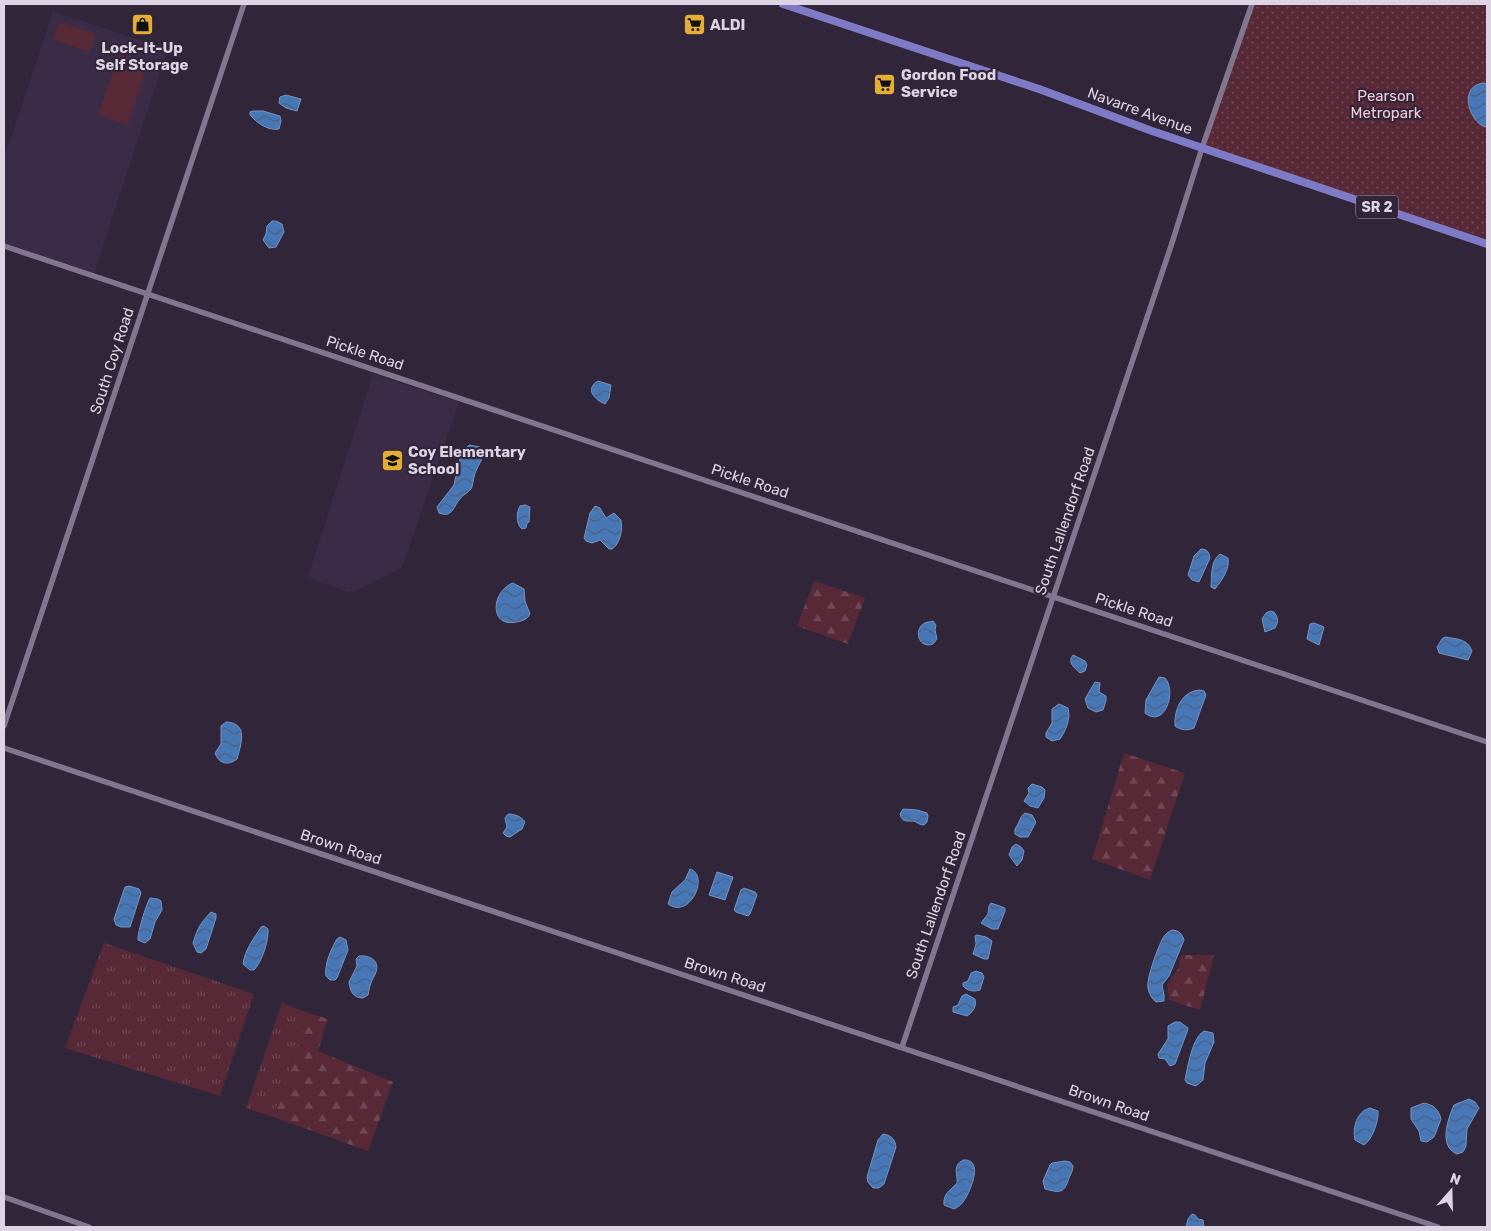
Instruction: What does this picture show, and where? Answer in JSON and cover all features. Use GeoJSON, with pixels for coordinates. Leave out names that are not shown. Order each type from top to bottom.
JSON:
{"type":"FeatureCollection","features":[{"type":"Feature","properties":{"kind":"highway","name":"Navarre Avenue"},"geometry":{"type":"LineString","coordinates":[[783,4],[1038,89],[1202,148],[1487,244]]}},
{"type":"Feature","properties":{"kind":"street","name":"South Coy Road"},"geometry":{"type":"LineString","coordinates":[[4,726],[244,4]]}},
{"type":"Feature","properties":{"kind":"street","name":"South Lallendorf Road"},"geometry":{"type":"LineString","coordinates":[[902,1047],[1171,246],[1202,148],[1252,4]]}},
{"type":"Feature","properties":{"kind":"street","name":"Pickle Road"},"geometry":{"type":"LineString","coordinates":[[4,246],[1487,742]]}},
{"type":"Feature","properties":{"kind":"street","name":"Brown Road"},"geometry":{"type":"LineString","coordinates":[[4,748],[1438,1227]]}},
{"type":"Feature","properties":{"kind":"street"},"geometry":{"type":"LineString","coordinates":[[4,1197],[90,1227]]}},
{"type":"Feature","properties":{"kind":"shaded area"},"geometry":{"type":"Polygon","coordinates":[[[53,12],[168,49],[93,276],[4,246],[4,158],[53,12]]]}},
{"type":"Feature","properties":{"kind":"shaded area","name":"Coy Elementary School"},"geometry":{"type":"Polygon","coordinates":[[[373,374],[459,402],[402,568],[358,590],[348,592],[308,577],[373,374]]]}},
{"type":"Feature","properties":{"kind":"green space","name":"Pearson Metropark"},"geometry":{"type":"Polygon","coordinates":[[[1252,4],[1487,4],[1487,244],[1202,148],[1252,4]]]}},
{"type":"Feature","properties":{"kind":"green space"},"geometry":{"type":"Polygon","coordinates":[[[59,22],[96,34],[90,52],[53,40],[59,22]]]}},
{"type":"Feature","properties":{"kind":"green space"},"geometry":{"type":"Polygon","coordinates":[[[119,54],[148,64],[128,125],[98,115],[119,54]]]}},
{"type":"Feature","properties":{"kind":"green space"},"geometry":{"type":"Polygon","coordinates":[[[814,581],[865,598],[848,644],[797,626],[814,581]]]}},
{"type":"Feature","properties":{"kind":"green space"},"geometry":{"type":"Polygon","coordinates":[[[1124,753],[1185,773],[1150,880],[1092,859],[1124,753]]]}},
{"type":"Feature","properties":{"kind":"green space"},"geometry":{"type":"Polygon","coordinates":[[[104,943],[254,994],[220,1096],[65,1048],[104,943]]]}},
{"type":"Feature","properties":{"kind":"green space"},"geometry":{"type":"Polygon","coordinates":[[[1181,955],[1214,955],[1200,1010],[1169,1000],[1167,984],[1178,969],[1181,955]]]}},
{"type":"Feature","properties":{"kind":"green space"},"geometry":{"type":"Polygon","coordinates":[[[282,1003],[309,1013],[273,1117],[246,1108],[282,1003]]]}},
{"type":"Feature","properties":{"kind":"green space"},"geometry":{"type":"Polygon","coordinates":[[[309,1013],[328,1019],[318,1051],[393,1082],[368,1151],[273,1117],[309,1013]]]}},
{"type":"Feature","properties":{"kind":"water"},"geometry":{"type":"Polygon","coordinates":[[[1485,83],[1487,85],[1487,126],[1485,127],[1474,118],[1470,111],[1469,96],[1471,89],[1485,83]]]}},
{"type":"Feature","properties":{"kind":"water"},"geometry":{"type":"Polygon","coordinates":[[[286,95],[301,99],[297,111],[286,108],[279,103],[280,97],[286,95]]]}},
{"type":"Feature","properties":{"kind":"water"},"geometry":{"type":"Polygon","coordinates":[[[263,111],[280,116],[279,129],[267,128],[259,123],[250,115],[250,112],[263,111]]]}},
{"type":"Feature","properties":{"kind":"water"},"geometry":{"type":"Polygon","coordinates":[[[272,221],[282,224],[284,232],[276,247],[269,248],[263,240],[267,226],[272,221]]]}},
{"type":"Feature","properties":{"kind":"water"},"geometry":{"type":"Polygon","coordinates":[[[598,381],[611,385],[609,398],[605,404],[598,400],[591,391],[594,384],[598,381]]]}},
{"type":"Feature","properties":{"kind":"water"},"geometry":{"type":"Polygon","coordinates":[[[469,445],[480,447],[484,451],[475,473],[472,488],[460,498],[449,513],[439,513],[437,507],[454,485],[461,453],[469,445]]]}},
{"type":"Feature","properties":{"kind":"water"},"geometry":{"type":"Polygon","coordinates":[[[520,506],[530,507],[529,522],[526,528],[522,529],[517,515],[520,506]]]}},
{"type":"Feature","properties":{"kind":"water"},"geometry":{"type":"Polygon","coordinates":[[[595,506],[600,508],[606,518],[614,513],[621,520],[620,536],[617,544],[612,549],[609,549],[600,540],[592,543],[584,538],[590,513],[595,506]]]}},
{"type":"Feature","properties":{"kind":"water"},"geometry":{"type":"Polygon","coordinates":[[[1201,549],[1207,551],[1210,558],[1199,582],[1192,580],[1188,575],[1194,556],[1201,549]]]}},
{"type":"Feature","properties":{"kind":"water"},"geometry":{"type":"Polygon","coordinates":[[[1220,554],[1228,558],[1228,566],[1223,578],[1215,589],[1211,587],[1212,569],[1220,554]]]}},
{"type":"Feature","properties":{"kind":"water"},"geometry":{"type":"Polygon","coordinates":[[[513,583],[524,589],[525,601],[530,614],[522,621],[507,622],[501,620],[497,614],[497,600],[500,593],[513,583]]]}},
{"type":"Feature","properties":{"kind":"water"},"geometry":{"type":"Polygon","coordinates":[[[1270,611],[1274,612],[1278,620],[1275,628],[1265,632],[1262,619],[1270,611]]]}},
{"type":"Feature","properties":{"kind":"water"},"geometry":{"type":"Polygon","coordinates":[[[933,621],[936,625],[937,639],[933,644],[928,645],[922,642],[919,632],[924,623],[933,621]]]}},
{"type":"Feature","properties":{"kind":"water"},"geometry":{"type":"Polygon","coordinates":[[[1314,623],[1324,627],[1319,645],[1307,639],[1310,624],[1314,623]]]}},
{"type":"Feature","properties":{"kind":"water"},"geometry":{"type":"Polygon","coordinates":[[[1445,637],[1462,640],[1468,644],[1472,651],[1468,660],[1439,653],[1437,647],[1445,637]]]}},
{"type":"Feature","properties":{"kind":"water"},"geometry":{"type":"Polygon","coordinates":[[[1073,655],[1085,661],[1087,665],[1085,671],[1080,673],[1072,665],[1071,658],[1073,655]]]}},
{"type":"Feature","properties":{"kind":"water"},"geometry":{"type":"Polygon","coordinates":[[[1159,677],[1165,678],[1168,684],[1170,691],[1169,699],[1163,712],[1158,716],[1152,717],[1145,713],[1146,700],[1159,677]]]}},
{"type":"Feature","properties":{"kind":"water"},"geometry":{"type":"Polygon","coordinates":[[[1095,682],[1100,683],[1099,692],[1106,696],[1103,710],[1096,712],[1088,708],[1085,699],[1095,682]]]}},
{"type":"Feature","properties":{"kind":"water"},"geometry":{"type":"Polygon","coordinates":[[[1200,690],[1204,691],[1206,695],[1194,728],[1187,730],[1175,726],[1176,713],[1180,702],[1188,694],[1200,690]]]}},
{"type":"Feature","properties":{"kind":"water"},"geometry":{"type":"Polygon","coordinates":[[[1059,704],[1068,708],[1068,720],[1060,739],[1052,741],[1046,737],[1046,733],[1052,723],[1052,709],[1059,704]]]}},
{"type":"Feature","properties":{"kind":"water"},"geometry":{"type":"Polygon","coordinates":[[[226,722],[238,726],[242,735],[237,759],[230,763],[221,762],[215,753],[221,744],[221,726],[226,722]]]}},
{"type":"Feature","properties":{"kind":"water"},"geometry":{"type":"Polygon","coordinates":[[[1032,784],[1045,790],[1044,798],[1038,808],[1030,806],[1024,801],[1029,793],[1028,788],[1032,784]]]}},
{"type":"Feature","properties":{"kind":"water"},"geometry":{"type":"Polygon","coordinates":[[[903,809],[927,813],[927,822],[923,825],[913,821],[905,821],[900,814],[903,809]]]}},
{"type":"Feature","properties":{"kind":"water"},"geometry":{"type":"Polygon","coordinates":[[[1025,813],[1032,815],[1036,822],[1028,837],[1020,837],[1015,834],[1015,829],[1025,813]]]}},
{"type":"Feature","properties":{"kind":"water"},"geometry":{"type":"Polygon","coordinates":[[[508,814],[522,818],[525,822],[522,829],[510,837],[503,833],[507,827],[505,818],[508,814]]]}},
{"type":"Feature","properties":{"kind":"water"},"geometry":{"type":"Polygon","coordinates":[[[1016,844],[1024,851],[1022,860],[1017,866],[1009,855],[1012,847],[1016,844]]]}},
{"type":"Feature","properties":{"kind":"water"},"geometry":{"type":"Polygon","coordinates":[[[690,869],[696,873],[698,879],[695,895],[684,906],[676,907],[668,904],[672,892],[685,880],[690,869]]]}},
{"type":"Feature","properties":{"kind":"water"},"geometry":{"type":"Polygon","coordinates":[[[717,872],[733,877],[725,900],[709,895],[717,872]]]}},
{"type":"Feature","properties":{"kind":"water"},"geometry":{"type":"Polygon","coordinates":[[[129,886],[139,889],[141,893],[130,927],[121,927],[116,925],[114,919],[125,887],[129,886]]]}},
{"type":"Feature","properties":{"kind":"water"},"geometry":{"type":"Polygon","coordinates":[[[744,888],[755,892],[757,895],[748,916],[734,910],[741,890],[744,888]]]}},
{"type":"Feature","properties":{"kind":"water"},"geometry":{"type":"Polygon","coordinates":[[[150,898],[161,901],[162,910],[155,922],[150,939],[145,943],[138,940],[138,937],[150,898]]]}},
{"type":"Feature","properties":{"kind":"water"},"geometry":{"type":"Polygon","coordinates":[[[991,903],[1005,908],[998,929],[992,929],[981,923],[988,914],[991,903]]]}},
{"type":"Feature","properties":{"kind":"water"},"geometry":{"type":"Polygon","coordinates":[[[211,912],[216,914],[216,918],[206,949],[201,953],[197,952],[193,943],[200,926],[211,912]]]}},
{"type":"Feature","properties":{"kind":"water"},"geometry":{"type":"Polygon","coordinates":[[[264,926],[268,929],[264,951],[260,962],[254,970],[250,970],[243,964],[244,959],[253,940],[261,927],[264,926]]]}},
{"type":"Feature","properties":{"kind":"water"},"geometry":{"type":"Polygon","coordinates":[[[1172,930],[1180,933],[1184,940],[1169,976],[1162,985],[1164,1001],[1156,1002],[1148,990],[1149,978],[1161,942],[1166,934],[1172,930]]]}},
{"type":"Feature","properties":{"kind":"water"},"geometry":{"type":"Polygon","coordinates":[[[977,935],[992,941],[988,959],[973,954],[976,944],[975,936],[977,935]]]}},
{"type":"Feature","properties":{"kind":"water"},"geometry":{"type":"Polygon","coordinates":[[[340,937],[346,940],[348,950],[337,978],[330,980],[326,976],[327,962],[330,952],[340,937]]]}},
{"type":"Feature","properties":{"kind":"water"},"geometry":{"type":"Polygon","coordinates":[[[359,956],[373,959],[377,968],[368,995],[363,998],[357,997],[353,993],[349,982],[357,966],[356,959],[359,956]]]}},
{"type":"Feature","properties":{"kind":"water"},"geometry":{"type":"Polygon","coordinates":[[[976,971],[982,973],[984,977],[980,990],[973,991],[965,988],[963,983],[968,981],[971,973],[976,971]]]}},
{"type":"Feature","properties":{"kind":"water"},"geometry":{"type":"Polygon","coordinates":[[[966,994],[975,999],[973,1011],[967,1016],[953,1012],[953,1007],[958,1005],[962,996],[966,994]]]}},
{"type":"Feature","properties":{"kind":"water"},"geometry":{"type":"Polygon","coordinates":[[[1175,1022],[1180,1022],[1188,1028],[1175,1064],[1170,1066],[1165,1059],[1159,1058],[1158,1054],[1168,1039],[1168,1026],[1175,1022]]]}},
{"type":"Feature","properties":{"kind":"water"},"geometry":{"type":"Polygon","coordinates":[[[1204,1031],[1213,1033],[1214,1042],[1205,1063],[1203,1080],[1196,1086],[1187,1083],[1185,1080],[1196,1040],[1204,1031]]]}},
{"type":"Feature","properties":{"kind":"water"},"geometry":{"type":"Polygon","coordinates":[[[1469,1099],[1475,1102],[1479,1108],[1467,1129],[1466,1146],[1463,1152],[1457,1154],[1448,1145],[1446,1139],[1447,1125],[1454,1105],[1469,1099]]]}},
{"type":"Feature","properties":{"kind":"water"},"geometry":{"type":"Polygon","coordinates":[[[1424,1103],[1436,1108],[1441,1119],[1434,1137],[1427,1142],[1421,1141],[1419,1131],[1411,1119],[1411,1108],[1424,1103]]]}},
{"type":"Feature","properties":{"kind":"water"},"geometry":{"type":"Polygon","coordinates":[[[1370,1108],[1378,1111],[1377,1120],[1372,1135],[1364,1145],[1355,1140],[1354,1130],[1359,1116],[1370,1108]]]}},
{"type":"Feature","properties":{"kind":"water"},"geometry":{"type":"Polygon","coordinates":[[[883,1134],[892,1138],[896,1147],[884,1184],[879,1188],[873,1188],[868,1182],[867,1177],[878,1140],[883,1134]]]}},
{"type":"Feature","properties":{"kind":"water"},"geometry":{"type":"Polygon","coordinates":[[[963,1160],[970,1161],[973,1164],[975,1170],[974,1177],[966,1198],[954,1209],[944,1205],[944,1201],[948,1192],[957,1183],[957,1168],[963,1160]]]}},
{"type":"Feature","properties":{"kind":"water"},"geometry":{"type":"Polygon","coordinates":[[[1065,1161],[1070,1162],[1073,1166],[1063,1190],[1045,1189],[1043,1181],[1050,1165],[1065,1161]]]}},
{"type":"Feature","properties":{"kind":"water"},"geometry":{"type":"Polygon","coordinates":[[[1192,1214],[1198,1219],[1203,1220],[1204,1227],[1186,1227],[1188,1219],[1192,1214]]]}},
{"type":"Feature","properties":{"kind":"place","name":"Lock-It-Up Self Storage"},"geometry":{"type":"Point","coordinates":[142,25]}},
{"type":"Feature","properties":{"kind":"place","name":"ALDI"},"geometry":{"type":"Point","coordinates":[694,25]}},
{"type":"Feature","properties":{"kind":"place","name":"Gordon Food Service"},"geometry":{"type":"Point","coordinates":[885,84]}},
{"type":"Feature","properties":{"kind":"place","name":"Coy Elementary School"},"geometry":{"type":"Point","coordinates":[392,461]}}]}
